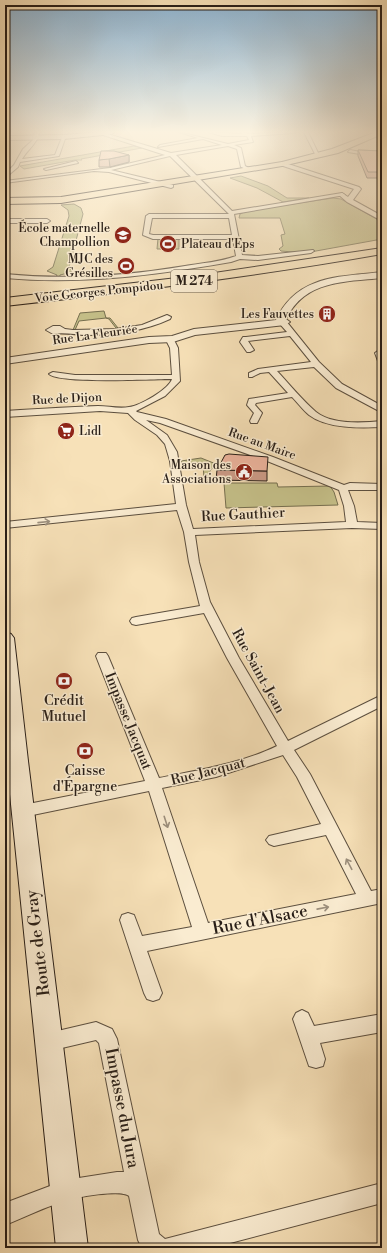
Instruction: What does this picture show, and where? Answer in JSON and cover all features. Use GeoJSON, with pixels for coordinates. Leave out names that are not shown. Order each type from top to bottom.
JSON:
{"type":"FeatureCollection","features":[{"type":"Feature","properties":{"kind":"highway","name":"Voie Georges Pompidou"},"geometry":{"type":"LineString","coordinates":[[5,302],[197,280],[302,265],[382,251]]}},
{"type":"Feature","properties":{"kind":"highway","name":"Voie Georges Pompidou"},"geometry":{"type":"LineString","coordinates":[[5,306],[208,283],[382,255]]}},
{"type":"Feature","properties":{"kind":"main road"},"geometry":{"type":"LineString","coordinates":[[5,201],[61,200],[120,190]]}},
{"type":"Feature","properties":{"kind":"main road"},"geometry":{"type":"LineString","coordinates":[[5,207],[66,204],[145,190]]}},
{"type":"Feature","properties":{"kind":"main road"},"geometry":{"type":"LineString","coordinates":[[5,214],[10,209],[20,207]]}},
{"type":"Feature","properties":{"kind":"main road","name":"Route de Gray"},"geometry":{"type":"LineString","coordinates":[[5,638],[72,1248]]}},
{"type":"Feature","properties":{"kind":"street"},"geometry":{"type":"LineString","coordinates":[[208,190],[231,214],[239,257]]}},
{"type":"Feature","properties":{"kind":"street"},"geometry":{"type":"LineString","coordinates":[[235,237],[153,237],[146,235],[149,216],[231,214],[355,192]]}},
{"type":"Feature","properties":{"kind":"street"},"geometry":{"type":"LineString","coordinates":[[349,201],[355,192]]}},
{"type":"Feature","properties":{"kind":"street"},"geometry":{"type":"LineString","coordinates":[[340,195],[382,219]]}},
{"type":"Feature","properties":{"kind":"street"},"geometry":{"type":"LineString","coordinates":[[5,221],[47,221]]}},
{"type":"Feature","properties":{"kind":"street"},"geometry":{"type":"LineString","coordinates":[[5,276],[52,281],[87,279],[166,271],[239,257],[258,258],[310,251]]}},
{"type":"Feature","properties":{"kind":"street"},"geometry":{"type":"LineString","coordinates":[[382,275],[331,282],[307,290],[300,294],[289,305],[280,322],[316,364],[339,386],[382,409]]}},
{"type":"Feature","properties":{"kind":"street"},"geometry":{"type":"LineString","coordinates":[[61,331],[104,331],[147,326],[172,316]]}},
{"type":"Feature","properties":{"kind":"street","name":"Rue La Fleuriée"},"geometry":{"type":"LineString","coordinates":[[5,360],[149,340],[170,340],[194,332],[280,322]]}},
{"type":"Feature","properties":{"kind":"street"},"geometry":{"type":"LineString","coordinates":[[104,331],[102,341],[104,347]]}},
{"type":"Feature","properties":{"kind":"street"},"geometry":{"type":"LineString","coordinates":[[250,350],[244,342],[246,339],[290,334]]}},
{"type":"Feature","properties":{"kind":"street"},"geometry":{"type":"LineString","coordinates":[[170,340],[174,348],[176,377],[174,384],[167,391],[132,412],[143,423],[163,436],[171,447],[177,469],[181,507]]}},
{"type":"Feature","properties":{"kind":"street"},"geometry":{"type":"LineString","coordinates":[[382,352],[379,353],[382,361]]}},
{"type":"Feature","properties":{"kind":"street"},"geometry":{"type":"LineString","coordinates":[[252,375],[258,372],[316,364]]}},
{"type":"Feature","properties":{"kind":"street"},"geometry":{"type":"LineString","coordinates":[[272,370],[313,414],[325,420],[357,426],[382,424]]}},
{"type":"Feature","properties":{"kind":"street"},"geometry":{"type":"LineString","coordinates":[[53,374],[76,378],[176,377]]}},
{"type":"Feature","properties":{"kind":"street"},"geometry":{"type":"LineString","coordinates":[[254,421],[258,413],[251,405],[252,401],[295,394]]}},
{"type":"Feature","properties":{"kind":"street","name":"Rue de Dijon"},"geometry":{"type":"LineString","coordinates":[[5,414],[99,409],[132,412]]}},
{"type":"Feature","properties":{"kind":"street","name":"Rue au Maire"},"geometry":{"type":"LineString","coordinates":[[132,412],[270,459],[343,488],[350,486],[382,487]]}},
{"type":"Feature","properties":{"kind":"street"},"geometry":{"type":"LineString","coordinates":[[343,488],[349,506],[352,524]]}},
{"type":"Feature","properties":{"kind":"street","name":"Rue Gauthier"},"geometry":{"type":"LineString","coordinates":[[5,525],[181,507],[189,532],[352,524],[382,526]]}},
{"type":"Feature","properties":{"kind":"street","name":"Rue Saint-Jean"},"geometry":{"type":"LineString","coordinates":[[189,532],[194,562],[204,602],[207,608],[233,658],[285,748],[303,774],[329,828],[374,898]]}},
{"type":"Feature","properties":{"kind":"street"},"geometry":{"type":"LineString","coordinates":[[136,621],[207,608]]}},
{"type":"Feature","properties":{"kind":"street","name":"Impasse Jacquat"},"geometry":{"type":"LineString","coordinates":[[102,656],[130,720],[154,785],[202,932]]}},
{"type":"Feature","properties":{"kind":"street","name":"Rue Jacquat"},"geometry":{"type":"LineString","coordinates":[[23,811],[216,772],[273,754],[382,700]]}},
{"type":"Feature","properties":{"kind":"street"},"geometry":{"type":"LineString","coordinates":[[274,840],[329,828]]}},
{"type":"Feature","properties":{"kind":"street","name":"Rue d'Alsace"},"geometry":{"type":"LineString","coordinates":[[137,945],[374,898]]}},
{"type":"Feature","properties":{"kind":"street"},"geometry":{"type":"LineString","coordinates":[[128,920],[153,993]]}},
{"type":"Feature","properties":{"kind":"street"},"geometry":{"type":"LineString","coordinates":[[302,1019],[316,1059]]}},
{"type":"Feature","properties":{"kind":"street"},"geometry":{"type":"LineString","coordinates":[[309,1036],[382,1023]]}},
{"type":"Feature","properties":{"kind":"street","name":"Impasse du Jura"},"geometry":{"type":"LineString","coordinates":[[49,1042],[96,1032],[105,1035],[108,1039],[149,1240],[156,1247],[161,1248]]}},
{"type":"Feature","properties":{"kind":"street","name":"Impasse du Jura"},"geometry":{"type":"LineString","coordinates":[[5,1214],[66,1190],[117,1182],[130,1183],[138,1190]]}},
{"type":"Feature","properties":{"kind":"street"},"geometry":{"type":"LineString","coordinates":[[169,1248],[382,1193]]}},
{"type":"Feature","properties":{"kind":"shaded area"},"geometry":{"type":"Polygon","coordinates":[[[262,190],[275,190],[287,198],[309,198],[283,202],[262,190]]]}},
{"type":"Feature","properties":{"kind":"shaded area"},"geometry":{"type":"Polygon","coordinates":[[[333,198],[341,199],[382,222],[382,239],[305,253],[281,251],[279,249],[283,246],[281,235],[285,234],[280,218],[239,218],[240,214],[246,211],[333,198]]]}},
{"type":"Feature","properties":{"kind":"shaded area"},"geometry":{"type":"Polygon","coordinates":[[[74,204],[81,208],[83,214],[69,267],[72,271],[60,275],[59,279],[55,279],[57,275],[47,271],[53,267],[69,216],[68,210],[61,205],[74,204]]]}},
{"type":"Feature","properties":{"kind":"shaded area","name":"Plateau d'Eps"},"geometry":{"type":"Polygon","coordinates":[[[158,238],[179,238],[179,249],[157,249],[158,238]]]}},
{"type":"Feature","properties":{"kind":"shaded area"},"geometry":{"type":"Polygon","coordinates":[[[104,311],[106,318],[79,321],[75,330],[73,330],[80,313],[104,311]]]}},
{"type":"Feature","properties":{"kind":"shaded area"},"geometry":{"type":"Polygon","coordinates":[[[106,318],[110,318],[118,328],[116,328],[109,319],[106,318]]]}},
{"type":"Feature","properties":{"kind":"shaded area"},"geometry":{"type":"Polygon","coordinates":[[[201,458],[216,464],[210,471],[207,482],[184,482],[183,479],[204,479],[203,463],[182,463],[181,461],[201,458]]]}},
{"type":"Feature","properties":{"kind":"shaded area"},"geometry":{"type":"Polygon","coordinates":[[[224,483],[277,483],[278,487],[330,486],[334,492],[338,505],[226,508],[224,483]]]}},
{"type":"Feature","properties":{"kind":"building"},"geometry":{"type":"Polygon","coordinates":[[[225,455],[268,457],[267,471],[217,470],[225,455]]]}},
{"type":"Feature","properties":{"kind":"place","name":"École maternelle Champollion"},"geometry":{"type":"Point","coordinates":[123,235]}},
{"type":"Feature","properties":{"kind":"place","name":"Plateau d'Eps"},"geometry":{"type":"Point","coordinates":[168,244]}},
{"type":"Feature","properties":{"kind":"place","name":"MJC des Grésilles"},"geometry":{"type":"Point","coordinates":[126,266]}},
{"type":"Feature","properties":{"kind":"place","name":"Les Fauvettes"},"geometry":{"type":"Point","coordinates":[327,314]}},
{"type":"Feature","properties":{"kind":"place","name":"Lidl"},"geometry":{"type":"Point","coordinates":[66,431]}},
{"type":"Feature","properties":{"kind":"place","name":"Maison des Associations"},"geometry":{"type":"Point","coordinates":[244,472]}},
{"type":"Feature","properties":{"kind":"place","name":"Crédit Mutuel"},"geometry":{"type":"Point","coordinates":[64,681]}},
{"type":"Feature","properties":{"kind":"place","name":"Caisse d'Épargne"},"geometry":{"type":"Point","coordinates":[85,751]}}]}
